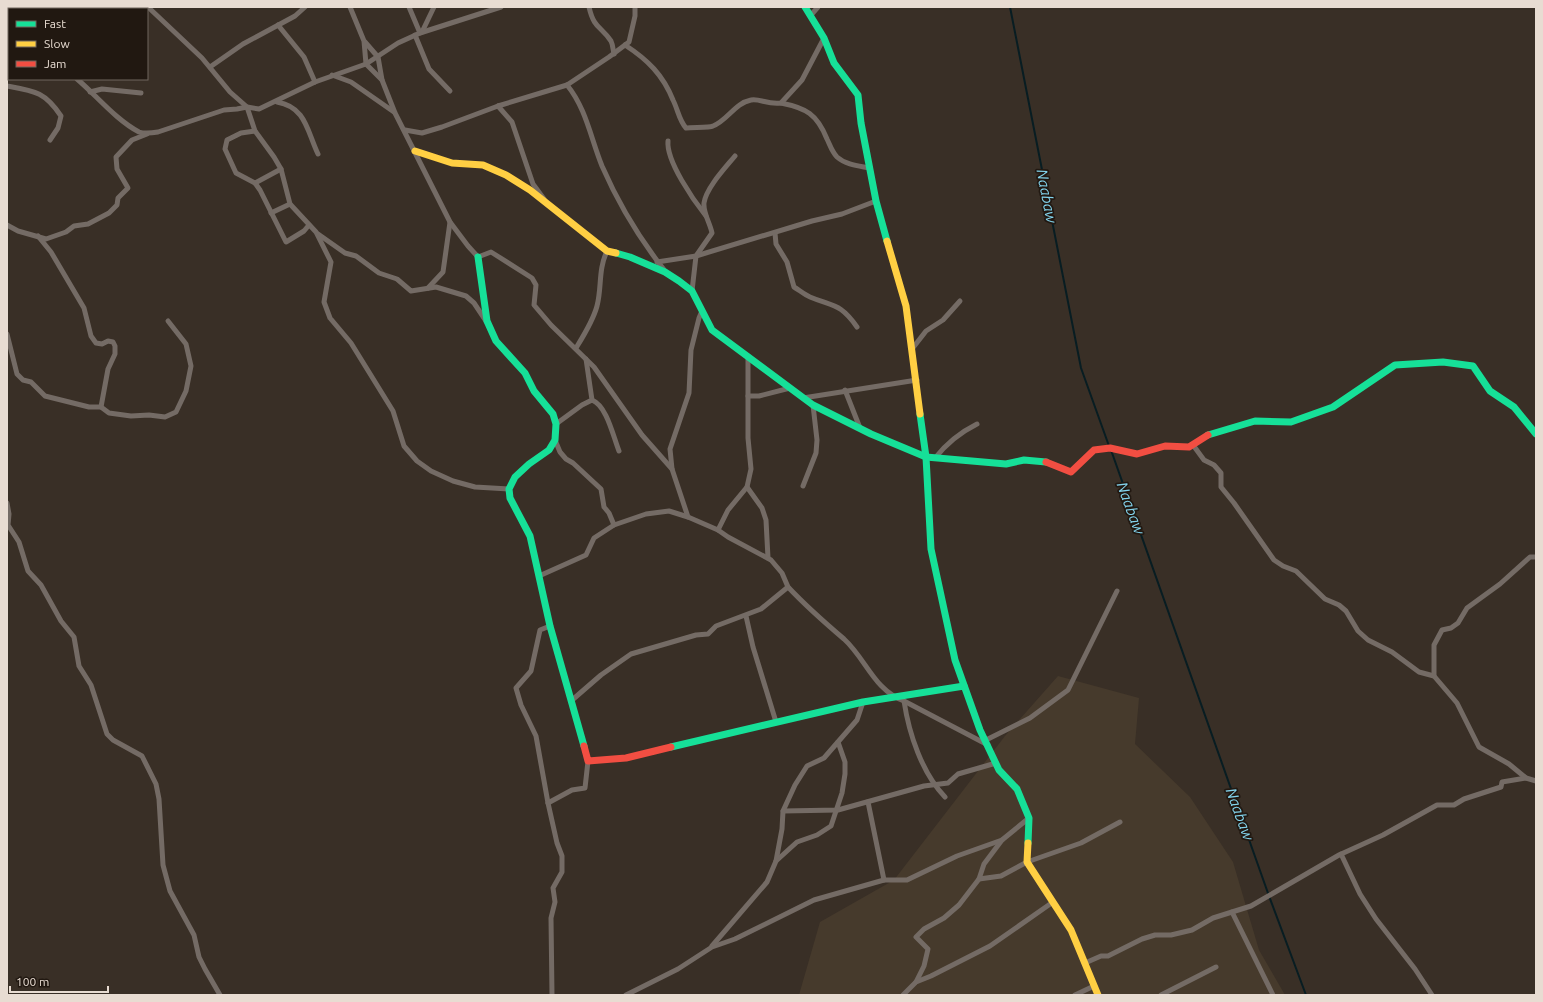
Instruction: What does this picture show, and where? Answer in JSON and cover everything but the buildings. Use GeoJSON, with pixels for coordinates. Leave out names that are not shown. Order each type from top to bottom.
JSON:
{"type":"FeatureCollection","features":[{"type":"Feature","properties":{"kind":"street"},"geometry":{"type":"LineString","coordinates":[[148,7],[210,67],[230,92],[247,107],[255,131],[274,156],[281,169],[290,204],[316,232],[345,253],[356,256],[379,273],[397,279],[411,291],[428,288],[444,288],[456,294],[466,296],[474,303],[487,321],[496,341],[525,373],[534,391],[553,414],[556,424],[555,440],[560,452],[601,489],[604,507],[609,513],[614,525]]}},
{"type":"Feature","properties":{"kind":"street"},"geometry":{"type":"LineString","coordinates":[[210,67],[243,44],[295,16],[305,7]]}},
{"type":"Feature","properties":{"kind":"street"},"geometry":{"type":"LineString","coordinates":[[350,7],[364,41],[366,64],[382,80]]}},
{"type":"Feature","properties":{"kind":"street"},"geometry":{"type":"LineString","coordinates":[[410,7],[429,69],[450,91]]}},
{"type":"Feature","properties":{"kind":"street"},"geometry":{"type":"LineString","coordinates":[[419,33],[434,7]]}},
{"type":"Feature","properties":{"kind":"street"},"geometry":{"type":"LineString","coordinates":[[7,225],[18,231],[38,235],[46,239],[66,232],[74,226],[88,224],[109,213],[117,205],[118,198],[128,188],[117,169],[116,157],[132,140],[217,112],[247,107],[259,109],[277,102],[315,82],[366,64],[398,43],[419,33],[501,7]]}},
{"type":"Feature","properties":{"kind":"street"},"geometry":{"type":"LineString","coordinates":[[589,7],[597,28],[612,43],[614,54]]}},
{"type":"Feature","properties":{"kind":"street"},"geometry":{"type":"LineString","coordinates":[[405,130],[422,133],[498,106],[567,85],[625,45],[631,36],[635,7]]}},
{"type":"Feature","properties":{"kind":"street"},"geometry":{"type":"LineString","coordinates":[[805,7],[824,38],[834,63],[858,95],[861,124],[876,201],[906,306],[917,380],[926,458],[932,549],[955,660],[964,686],[999,770],[1017,789],[1029,818],[1027,862],[1071,930],[1098,995]]}},
{"type":"Feature","properties":{"kind":"street"},"geometry":{"type":"LineString","coordinates":[[811,15],[818,7]]}},
{"type":"Feature","properties":{"kind":"street"},"geometry":{"type":"LineString","coordinates":[[278,25],[304,57],[315,82]]}},
{"type":"Feature","properties":{"kind":"street"},"geometry":{"type":"LineString","coordinates":[[781,103],[802,80],[824,38]]}},
{"type":"Feature","properties":{"kind":"street"},"geometry":{"type":"LineString","coordinates":[[364,41],[378,57],[382,80],[395,113],[405,130],[450,222],[478,257],[487,321]]}},
{"type":"Feature","properties":{"kind":"street"},"geometry":{"type":"LineString","coordinates":[[625,45],[645,58],[656,70],[671,95],[681,123],[686,128],[712,126],[740,105],[751,100],[759,100],[770,105],[781,103],[802,109],[818,120],[832,151],[838,157],[847,163],[869,168]]}},
{"type":"Feature","properties":{"kind":"street"},"geometry":{"type":"LineString","coordinates":[[332,75],[351,82],[395,113]]}},
{"type":"Feature","properties":{"kind":"street"},"geometry":{"type":"LineString","coordinates":[[77,80],[116,115],[140,132],[148,134]]}},
{"type":"Feature","properties":{"kind":"street"},"geometry":{"type":"LineString","coordinates":[[567,85],[583,113],[602,166],[631,225],[666,272],[692,292],[699,302],[712,330],[813,405],[861,429],[926,458],[1006,464],[1019,460],[1047,461],[1071,472],[1094,450],[1110,448],[1137,454],[1165,446],[1189,447],[1206,436],[1255,421],[1291,422],[1333,407],[1395,364],[1432,362],[1465,364],[1473,366],[1490,391],[1514,407],[1536,434]]}},
{"type":"Feature","properties":{"kind":"street"},"geometry":{"type":"LineString","coordinates":[[7,86],[41,94],[53,104],[61,116],[58,128],[50,140]]}},
{"type":"Feature","properties":{"kind":"street"},"geometry":{"type":"LineString","coordinates":[[90,92],[102,89],[141,93]]}},
{"type":"Feature","properties":{"kind":"street"},"geometry":{"type":"LineString","coordinates":[[277,102],[289,104],[298,111],[306,125],[318,154]]}},
{"type":"Feature","properties":{"kind":"street"},"geometry":{"type":"LineString","coordinates":[[498,106],[512,122],[533,184],[549,204]]}},
{"type":"Feature","properties":{"kind":"street"},"geometry":{"type":"LineString","coordinates":[[255,131],[241,133],[227,140],[225,149],[236,174],[254,183],[260,190],[286,242],[304,231],[309,225]]}},
{"type":"Feature","properties":{"kind":"street"},"geometry":{"type":"LineString","coordinates":[[668,141],[674,165],[696,205],[708,220]]}},
{"type":"Feature","properties":{"kind":"street"},"geometry":{"type":"LineString","coordinates":[[415,150],[452,163],[483,165],[495,168],[549,204],[607,251],[630,257],[666,272]]}},
{"type":"Feature","properties":{"kind":"street"},"geometry":{"type":"LineString","coordinates":[[692,292],[696,256],[712,233],[704,203],[720,173],[735,156]]}},
{"type":"Feature","properties":{"kind":"street"},"geometry":{"type":"LineString","coordinates":[[254,183],[281,169]]}},
{"type":"Feature","properties":{"kind":"street"},"geometry":{"type":"LineString","coordinates":[[658,262],[696,256],[812,221],[842,214],[876,201]]}},
{"type":"Feature","properties":{"kind":"street"},"geometry":{"type":"LineString","coordinates":[[271,213],[290,204]]}},
{"type":"Feature","properties":{"kind":"street"},"geometry":{"type":"LineString","coordinates":[[428,288],[442,272],[450,222]]}},
{"type":"Feature","properties":{"kind":"street"},"geometry":{"type":"LineString","coordinates":[[316,232],[330,262],[324,302],[330,318],[351,343],[393,411],[404,446],[430,472],[453,481],[475,487],[509,488]]}},
{"type":"Feature","properties":{"kind":"street"},"geometry":{"type":"LineString","coordinates":[[775,233],[776,244],[787,262],[794,287],[811,297],[839,306],[851,318],[857,327]]}},
{"type":"Feature","properties":{"kind":"street"},"geometry":{"type":"LineString","coordinates":[[38,235],[51,252],[81,302],[91,336],[96,343],[102,344],[108,341],[113,342],[115,346],[114,354],[108,369],[101,407]]}},
{"type":"Feature","properties":{"kind":"street"},"geometry":{"type":"LineString","coordinates":[[576,348],[592,320],[598,305],[602,262],[607,251]]}},
{"type":"Feature","properties":{"kind":"street"},"geometry":{"type":"LineString","coordinates":[[478,257],[492,252],[532,278],[536,285],[534,304],[551,325],[586,358],[642,435],[672,470]]}},
{"type":"Feature","properties":{"kind":"street"},"geometry":{"type":"LineString","coordinates":[[912,349],[926,331],[943,320],[960,301]]}},
{"type":"Feature","properties":{"kind":"street"},"geometry":{"type":"LineString","coordinates":[[688,517],[672,470],[670,449],[689,393],[691,350],[702,311]]}},
{"type":"Feature","properties":{"kind":"street"},"geometry":{"type":"LineString","coordinates":[[7,334],[17,374],[23,380],[31,382],[45,396],[89,407],[101,407],[109,413],[130,416],[149,415],[165,417],[176,412],[186,391],[191,366],[186,344],[168,321]]}},
{"type":"Feature","properties":{"kind":"street"},"geometry":{"type":"LineString","coordinates":[[718,530],[728,510],[747,487],[751,469],[748,438],[748,356]]}},
{"type":"Feature","properties":{"kind":"street"},"geometry":{"type":"LineString","coordinates":[[586,358],[592,400]]}},
{"type":"Feature","properties":{"kind":"street"},"geometry":{"type":"LineString","coordinates":[[803,398],[845,390],[917,380]]}},
{"type":"Feature","properties":{"kind":"street"},"geometry":{"type":"LineString","coordinates":[[748,396],[759,396],[790,388]]}},
{"type":"Feature","properties":{"kind":"street"},"geometry":{"type":"LineString","coordinates":[[845,390],[858,418],[861,429]]}},
{"type":"Feature","properties":{"kind":"street"},"geometry":{"type":"LineString","coordinates":[[556,424],[582,405],[592,400],[600,403],[605,411],[619,451]]}},
{"type":"Feature","properties":{"kind":"street"},"geometry":{"type":"LineString","coordinates":[[803,486],[816,453],[817,440],[813,405]]}},
{"type":"Feature","properties":{"kind":"street"},"geometry":{"type":"LineString","coordinates":[[935,458],[959,433],[977,424]]}},
{"type":"Feature","properties":{"kind":"street"},"geometry":{"type":"LineString","coordinates":[[548,803],[572,790],[585,788],[588,761],[550,626],[530,536],[510,498],[509,488],[515,477],[548,450],[555,440]]}},
{"type":"Feature","properties":{"kind":"street"},"geometry":{"type":"LineString","coordinates":[[1193,445],[1204,460],[1214,465],[1221,473],[1221,486],[1274,560],[1283,566],[1296,571],[1325,599],[1339,605],[1346,611],[1358,631],[1368,640],[1392,652],[1419,672],[1434,676],[1457,703],[1479,747],[1509,764],[1526,778],[1536,781]]}},
{"type":"Feature","properties":{"kind":"street"},"geometry":{"type":"LineString","coordinates":[[747,487],[762,508],[766,520],[768,558]]}},
{"type":"Feature","properties":{"kind":"street"},"geometry":{"type":"LineString","coordinates":[[7,503],[9,514],[8,525],[20,542],[28,571],[41,585],[61,621],[74,637],[79,666],[91,685],[107,734],[113,740],[142,756],[156,784],[159,799],[163,865],[170,891],[194,935],[199,957],[220,995]]}},
{"type":"Feature","properties":{"kind":"street"},"geometry":{"type":"LineString","coordinates":[[539,576],[586,555],[594,538],[614,525],[646,514],[669,511],[688,517],[718,530],[728,537],[768,558],[782,573],[788,587],[854,650],[878,684],[894,697],[987,743]]}},
{"type":"Feature","properties":{"kind":"street"},"geometry":{"type":"LineString","coordinates":[[1434,676],[1434,645],[1442,630],[1451,628],[1458,623],[1467,608],[1495,588],[1530,558],[1536,557]]}},
{"type":"Feature","properties":{"kind":"street"},"geometry":{"type":"LineString","coordinates":[[571,701],[601,675],[631,654],[696,634],[708,634],[716,626],[746,616],[761,609],[788,587]]}},
{"type":"Feature","properties":{"kind":"street"},"geometry":{"type":"LineString","coordinates":[[987,743],[1030,718],[1068,690],[1117,591]]}},
{"type":"Feature","properties":{"kind":"street"},"geometry":{"type":"LineString","coordinates":[[746,616],[752,647],[766,686],[771,711],[776,722]]}},
{"type":"Feature","properties":{"kind":"street"},"geometry":{"type":"LineString","coordinates":[[550,626],[540,630],[531,671],[516,688],[521,705],[536,736],[548,803],[557,843],[562,856],[562,872],[553,888],[555,902],[551,918],[552,995]]}},
{"type":"Feature","properties":{"kind":"street"},"geometry":{"type":"LineString","coordinates":[[588,761],[626,758],[863,702],[964,686]]}},
{"type":"Feature","properties":{"kind":"street"},"geometry":{"type":"LineString","coordinates":[[904,701],[916,748],[933,785],[945,797]]}},
{"type":"Feature","properties":{"kind":"street"},"geometry":{"type":"LineString","coordinates":[[712,947],[767,882],[776,861],[782,829],[783,810],[807,766],[824,758],[838,742],[857,720],[863,702]]}},
{"type":"Feature","properties":{"kind":"street"},"geometry":{"type":"LineString","coordinates":[[776,861],[797,842],[817,835],[831,826],[842,793],[845,774],[845,762],[838,742]]}},
{"type":"Feature","properties":{"kind":"street"},"geometry":{"type":"LineString","coordinates":[[783,810],[837,810],[924,786],[948,783],[958,774],[996,763]]}},
{"type":"Feature","properties":{"kind":"street"},"geometry":{"type":"LineString","coordinates":[[1085,963],[1101,956],[1108,956],[1142,939],[1155,935],[1171,935],[1192,930],[1213,918],[1251,906],[1341,854],[1383,835],[1437,805],[1454,805],[1464,799],[1501,787],[1502,782],[1526,778]]}},
{"type":"Feature","properties":{"kind":"street"},"geometry":{"type":"LineString","coordinates":[[868,802],[884,880]]}},
{"type":"Feature","properties":{"kind":"street"},"geometry":{"type":"LineString","coordinates":[[903,995],[916,982],[924,966],[928,949],[916,937],[924,929],[944,918],[959,905],[979,878],[984,864],[1002,840],[1029,818]]}},
{"type":"Feature","properties":{"kind":"street"},"geometry":{"type":"LineString","coordinates":[[979,878],[1001,876],[1027,862],[1081,843],[1120,822]]}},
{"type":"Feature","properties":{"kind":"street"},"geometry":{"type":"LineString","coordinates":[[626,995],[678,969],[712,947],[735,939],[814,900],[884,880],[907,880],[957,856],[1002,840]]}},
{"type":"Feature","properties":{"kind":"street"},"geometry":{"type":"LineString","coordinates":[[1341,854],[1360,894],[1376,919],[1415,969],[1432,995]]}},
{"type":"Feature","properties":{"kind":"street"},"geometry":{"type":"LineString","coordinates":[[916,982],[990,946],[1053,902]]}},
{"type":"Feature","properties":{"kind":"street"},"geometry":{"type":"LineString","coordinates":[[1232,912],[1273,995]]}},
{"type":"Feature","properties":{"kind":"street"},"geometry":{"type":"LineString","coordinates":[[1162,995],[1216,967]]}},
{"type":"Feature","properties":{"kind":"street"},"geometry":{"type":"LineString","coordinates":[[1075,995],[1094,986]]}},
{"type":"Feature","properties":{"kind":"shaded area"},"geometry":{"type":"Polygon","coordinates":[[[1058,676],[1139,698],[1135,744],[1190,797],[1233,862],[1259,950],[1285,995],[799,995],[820,922],[894,880],[1005,736],[1058,676]]]}},
{"type":"Feature","properties":{"kind":"waterway","name":"Naabaw"},"geometry":{"type":"LineString","coordinates":[[1010,7],[1081,368],[1109,446]]}},
{"type":"Feature","properties":{"kind":"waterway","name":"Naabaw"},"geometry":{"type":"LineString","coordinates":[[1111,450],[1269,896],[1306,995]]}},
{"type":"Feature","properties":{"kind":"traffic: fast"},"geometry":{"type":"LineString","coordinates":[[805,7],[824,38],[834,63],[858,95],[861,123],[876,201],[887,241]]}},
{"type":"Feature","properties":{"kind":"traffic: fast"},"geometry":{"type":"LineString","coordinates":[[616,253],[630,257],[665,272],[679,281],[692,291],[712,330],[813,405],[871,434],[926,457],[1006,464],[1024,460],[1046,462]]}},
{"type":"Feature","properties":{"kind":"traffic: fast"},"geometry":{"type":"LineString","coordinates":[[478,257],[487,321],[496,341],[525,373],[534,391],[553,414],[556,424],[555,440],[549,450],[529,464],[515,477],[509,489],[510,498],[530,536],[550,626],[584,746]]}},
{"type":"Feature","properties":{"kind":"traffic: fast"},"geometry":{"type":"LineString","coordinates":[[1208,435],[1255,421],[1291,422],[1333,407],[1395,365],[1443,362],[1473,366],[1490,391],[1514,407],[1536,434]]}},
{"type":"Feature","properties":{"kind":"traffic: fast"},"geometry":{"type":"LineString","coordinates":[[920,414],[926,457],[931,549],[955,660],[980,730],[999,770],[1017,789],[1029,818],[1028,843]]}},
{"type":"Feature","properties":{"kind":"traffic: fast"},"geometry":{"type":"LineString","coordinates":[[671,747],[863,702],[964,686]]}},
{"type":"Feature","properties":{"kind":"traffic: slow"},"geometry":{"type":"LineString","coordinates":[[415,151],[452,163],[483,165],[506,175],[530,190],[607,251],[616,253]]}},
{"type":"Feature","properties":{"kind":"traffic: slow"},"geometry":{"type":"LineString","coordinates":[[887,241],[906,306],[920,414]]}},
{"type":"Feature","properties":{"kind":"traffic: slow"},"geometry":{"type":"LineString","coordinates":[[1028,843],[1027,862],[1071,930],[1098,995]]}},
{"type":"Feature","properties":{"kind":"traffic: jam"},"geometry":{"type":"LineString","coordinates":[[1046,462],[1071,472],[1094,450],[1110,448],[1137,454],[1165,446],[1189,447],[1208,435]]}},
{"type":"Feature","properties":{"kind":"traffic: jam"},"geometry":{"type":"LineString","coordinates":[[584,746],[588,761],[626,758],[671,747]]}}]}
